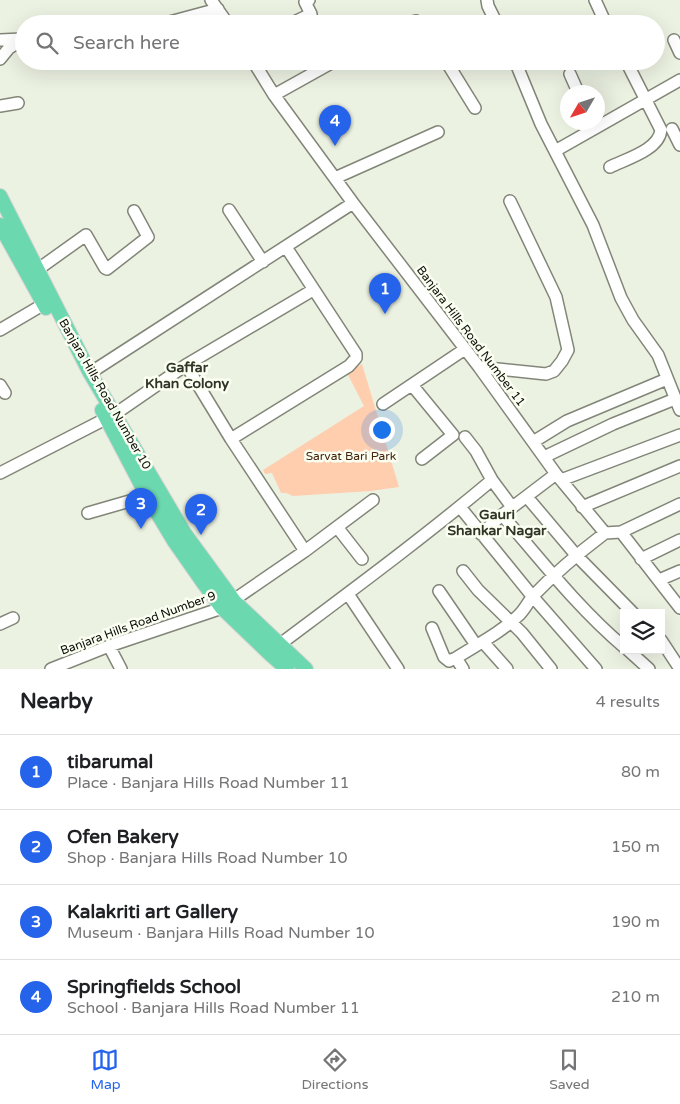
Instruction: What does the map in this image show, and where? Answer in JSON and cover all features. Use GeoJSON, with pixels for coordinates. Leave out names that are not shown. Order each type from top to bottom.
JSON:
{"type":"FeatureCollection","features":[{"type":"Feature","properties":{"kind":"main road","name":"Banjara Hills Road Number 10"},"geometry":{"type":"LineString","coordinates":[[0,196],[90,373],[148,496],[174,541],[280,667]]}},
{"type":"Feature","properties":{"kind":"main road","name":"Banjara Hills Road Number 10"},"geometry":{"type":"LineString","coordinates":[[0,225],[44,304],[111,416],[228,604],[289,652],[306,669]]}},
{"type":"Feature","properties":{"kind":"street"},"geometry":{"type":"LineString","coordinates":[[309,0],[306,2],[311,14],[309,15]]}},
{"type":"Feature","properties":{"kind":"street"},"geometry":{"type":"LineString","coordinates":[[487,0],[492,15]]}},
{"type":"Feature","properties":{"kind":"street"},"geometry":{"type":"LineString","coordinates":[[595,0],[602,15]]}},
{"type":"Feature","properties":{"kind":"street"},"geometry":{"type":"LineString","coordinates":[[187,15],[214,5]]}},
{"type":"Feature","properties":{"kind":"street"},"geometry":{"type":"LineString","coordinates":[[0,40],[15,39]]}},
{"type":"Feature","properties":{"kind":"street"},"geometry":{"type":"LineString","coordinates":[[674,40],[680,53]]}},
{"type":"Feature","properties":{"kind":"street"},"geometry":{"type":"LineString","coordinates":[[0,59],[9,48],[15,44]]}},
{"type":"Feature","properties":{"kind":"street","name":"Banjara Hills Road Number 11"},"geometry":{"type":"LineString","coordinates":[[259,70],[274,95],[353,203],[479,367],[558,477],[605,533]]}},
{"type":"Feature","properties":{"kind":"street"},"geometry":{"type":"LineString","coordinates":[[274,95],[319,70]]}},
{"type":"Feature","properties":{"kind":"street"},"geometry":{"type":"LineString","coordinates":[[452,70],[475,108]]}},
{"type":"Feature","properties":{"kind":"street"},"geometry":{"type":"LineString","coordinates":[[519,70],[541,124],[594,225],[621,298],[633,320],[658,355],[680,410]]}},
{"type":"Feature","properties":{"kind":"street"},"geometry":{"type":"LineString","coordinates":[[610,167],[653,147],[660,135],[661,130],[631,70]]}},
{"type":"Feature","properties":{"kind":"street"},"geometry":{"type":"LineString","coordinates":[[570,74],[575,85]]}},
{"type":"Feature","properties":{"kind":"street"},"geometry":{"type":"LineString","coordinates":[[605,120],[646,100],[680,80]]}},
{"type":"Feature","properties":{"kind":"street"},"geometry":{"type":"LineString","coordinates":[[0,106],[18,103]]}},
{"type":"Feature","properties":{"kind":"street"},"geometry":{"type":"LineString","coordinates":[[672,129],[680,145]]}},
{"type":"Feature","properties":{"kind":"street"},"geometry":{"type":"LineString","coordinates":[[555,151],[587,130]]}},
{"type":"Feature","properties":{"kind":"street"},"geometry":{"type":"LineString","coordinates":[[335,178],[438,132]]}},
{"type":"Feature","properties":{"kind":"street"},"geometry":{"type":"LineString","coordinates":[[479,367],[546,374],[554,371],[562,362],[568,350],[556,297],[510,201]]}},
{"type":"Feature","properties":{"kind":"street"},"geometry":{"type":"LineString","coordinates":[[90,373],[353,203]]}},
{"type":"Feature","properties":{"kind":"street"},"geometry":{"type":"LineString","coordinates":[[229,210],[263,262]]}},
{"type":"Feature","properties":{"kind":"street"},"geometry":{"type":"LineString","coordinates":[[37,270],[86,236],[105,268],[108,269],[148,237],[134,211]]}},
{"type":"Feature","properties":{"kind":"street"},"geometry":{"type":"LineString","coordinates":[[230,439],[354,363],[356,358],[356,354],[286,247]]}},
{"type":"Feature","properties":{"kind":"street"},"geometry":{"type":"LineString","coordinates":[[0,473],[111,416],[186,364],[313,290]]}},
{"type":"Feature","properties":{"kind":"street"},"geometry":{"type":"LineString","coordinates":[[0,330],[44,304]]}},
{"type":"Feature","properties":{"kind":"street"},"geometry":{"type":"LineString","coordinates":[[382,404],[465,349]]}},
{"type":"Feature","properties":{"kind":"street"},"geometry":{"type":"LineString","coordinates":[[186,364],[230,439],[305,551]]}},
{"type":"Feature","properties":{"kind":"street"},"geometry":{"type":"LineString","coordinates":[[533,442],[567,421],[667,379]]}},
{"type":"Feature","properties":{"kind":"street"},"geometry":{"type":"LineString","coordinates":[[412,385],[453,435],[422,459]]}},
{"type":"Feature","properties":{"kind":"street"},"geometry":{"type":"LineString","coordinates":[[544,457],[613,424],[675,399]]}},
{"type":"Feature","properties":{"kind":"street"},"geometry":{"type":"LineString","coordinates":[[481,534],[512,507],[558,477],[680,435]]}},
{"type":"Feature","properties":{"kind":"street"},"geometry":{"type":"LineString","coordinates":[[465,437],[476,451],[492,480],[512,507]]}},
{"type":"Feature","properties":{"kind":"street"},"geometry":{"type":"LineString","coordinates":[[582,507],[680,466]]}},
{"type":"Feature","properties":{"kind":"street"},"geometry":{"type":"LineString","coordinates":[[279,645],[348,594],[492,480]]}},
{"type":"Feature","properties":{"kind":"street"},"geometry":{"type":"LineString","coordinates":[[88,513],[148,496]]}},
{"type":"Feature","properties":{"kind":"street"},"geometry":{"type":"LineString","coordinates":[[527,497],[576,555],[630,609]]}},
{"type":"Feature","properties":{"kind":"street","name":"Banjara Hills Road Number 9"},"geometry":{"type":"LineString","coordinates":[[53,669],[108,646],[228,604],[305,551],[373,500]]}},
{"type":"Feature","properties":{"kind":"street"},"geometry":{"type":"LineString","coordinates":[[432,628],[444,657],[448,661],[456,658],[510,623],[521,613],[533,597],[576,555],[605,533],[620,532],[680,504]]}},
{"type":"Feature","properties":{"kind":"street"},"geometry":{"type":"LineString","coordinates":[[460,507],[533,597],[596,669]]}},
{"type":"Feature","properties":{"kind":"street"},"geometry":{"type":"LineString","coordinates":[[502,515],[554,576],[620,644]]}},
{"type":"Feature","properties":{"kind":"street"},"geometry":{"type":"LineString","coordinates":[[337,527],[362,558]]}},
{"type":"Feature","properties":{"kind":"street"},"geometry":{"type":"LineString","coordinates":[[620,532],[680,608]]}},
{"type":"Feature","properties":{"kind":"street"},"geometry":{"type":"LineString","coordinates":[[641,559],[680,540]]}},
{"type":"Feature","properties":{"kind":"street"},"geometry":{"type":"LineString","coordinates":[[464,570],[478,590],[522,633],[551,669]]}},
{"type":"Feature","properties":{"kind":"street"},"geometry":{"type":"LineString","coordinates":[[659,580],[680,571]]}},
{"type":"Feature","properties":{"kind":"street"},"geometry":{"type":"LineString","coordinates":[[439,591],[480,644],[507,669]]}},
{"type":"Feature","properties":{"kind":"street"},"geometry":{"type":"LineString","coordinates":[[348,594],[398,669]]}},
{"type":"Feature","properties":{"kind":"street"},"geometry":{"type":"LineString","coordinates":[[0,624],[13,618]]}},
{"type":"Feature","properties":{"kind":"street"},"geometry":{"type":"LineString","coordinates":[[108,646],[121,669]]}},
{"type":"Feature","properties":{"kind":"street"},"geometry":{"type":"LineString","coordinates":[[665,646],[680,669]]}},
{"type":"Feature","properties":{"kind":"street"},"geometry":{"type":"LineString","coordinates":[[632,654],[649,669]]}},
{"type":"Feature","properties":{"kind":"street"},"geometry":{"type":"LineString","coordinates":[[456,658],[463,669]]}},
{"type":"Feature","properties":{"kind":"green space","name":"Sarvat Bari Park"},"geometry":{"type":"Polygon","coordinates":[[[362,364],[399,487],[371,491],[293,496],[281,493],[272,473],[265,474],[263,470],[364,406],[347,373],[362,364]]]}},
{"type":"Feature","properties":{"kind":"place","name":"Springfields School"},"geometry":{"type":"Point","coordinates":[335,146]}},
{"type":"Feature","properties":{"kind":"place","name":"tibarumal"},"geometry":{"type":"Point","coordinates":[385,314]}},
{"type":"Feature","properties":{"kind":"place","name":"Kalakriti art Gallery"},"geometry":{"type":"Point","coordinates":[141,529]}},
{"type":"Feature","properties":{"kind":"place","name":"Ofen Bakery"},"geometry":{"type":"Point","coordinates":[201,535]}},
{"type":"Feature","properties":{"kind":"district","name":"Gaffar Khan Colony"},"geometry":{"type":"Point","coordinates":[187,376]}},
{"type":"Feature","properties":{"kind":"district","name":"Gauri Shankar Nagar"},"geometry":{"type":"Point","coordinates":[497,522]}}]}
